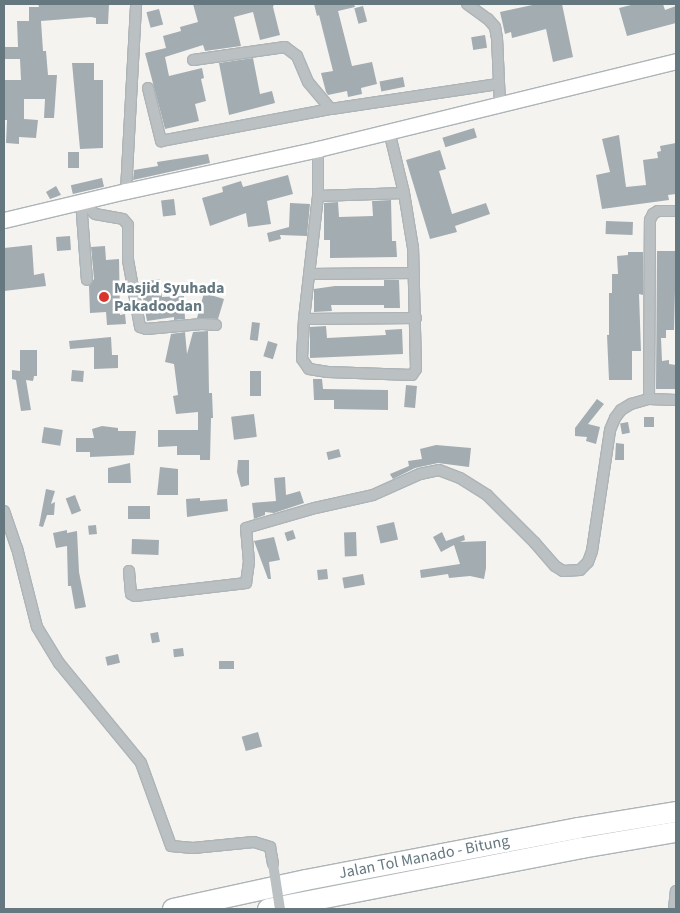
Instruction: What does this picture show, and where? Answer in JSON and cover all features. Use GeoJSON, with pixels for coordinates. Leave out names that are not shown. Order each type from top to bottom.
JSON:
{"type":"FeatureCollection","features":[{"type":"Feature","properties":{"kind":"highway","name":"Jalan Tol Manado - Bitung"},"geometry":{"type":"LineString","coordinates":[[173,909],[306,880],[578,828],[676,812]]}},
{"type":"Feature","properties":{"kind":"highway","name":"Jalan Tol Manado - Bitung"},"geometry":{"type":"LineString","coordinates":[[268,909],[582,848],[676,832]]}},
{"type":"Feature","properties":{"kind":"street"},"geometry":{"type":"LineString","coordinates":[[126,191],[136,4]]}},
{"type":"Feature","properties":{"kind":"street"},"geometry":{"type":"LineString","coordinates":[[467,4],[488,19],[494,27],[497,38],[500,105]]}},
{"type":"Feature","properties":{"kind":"street"},"geometry":{"type":"LineString","coordinates":[[193,60],[285,47],[297,56],[308,82],[331,108]]}},
{"type":"Feature","properties":{"kind":"street"},"geometry":{"type":"LineString","coordinates":[[4,220],[83,200],[318,149],[676,61]]}},
{"type":"Feature","properties":{"kind":"street"},"geometry":{"type":"LineString","coordinates":[[148,88],[161,141],[331,108],[498,84]]}},
{"type":"Feature","properties":{"kind":"street"},"geometry":{"type":"LineString","coordinates":[[318,149],[318,196],[304,320],[302,359],[309,369],[347,374],[412,375],[416,369],[413,248],[404,193],[389,131]]}},
{"type":"Feature","properties":{"kind":"street"},"geometry":{"type":"LineString","coordinates":[[318,196],[404,193]]}},
{"type":"Feature","properties":{"kind":"street"},"geometry":{"type":"LineString","coordinates":[[83,200],[87,280]]}},
{"type":"Feature","properties":{"kind":"street"},"geometry":{"type":"LineString","coordinates":[[83,200],[96,214],[123,219],[128,225],[128,265],[135,289],[140,327],[156,329],[202,324],[216,325]]}},
{"type":"Feature","properties":{"kind":"street"},"geometry":{"type":"LineString","coordinates":[[649,399],[650,220],[653,214],[658,211],[676,211]]}},
{"type":"Feature","properties":{"kind":"street"},"geometry":{"type":"LineString","coordinates":[[309,274],[414,273]]}},
{"type":"Feature","properties":{"kind":"street"},"geometry":{"type":"LineString","coordinates":[[304,320],[416,318]]}},
{"type":"Feature","properties":{"kind":"street"},"geometry":{"type":"LineString","coordinates":[[129,572],[131,594],[135,596],[246,583],[249,562],[246,528],[315,508],[373,495],[420,474],[440,470],[460,478],[487,495],[555,566],[563,571],[580,570],[588,562],[592,551],[609,440],[615,418],[631,404],[649,399],[676,400]]}},
{"type":"Feature","properties":{"kind":"street"},"geometry":{"type":"LineString","coordinates":[[4,511],[17,548],[37,628],[58,663],[141,763],[171,846],[193,848],[254,842],[270,847],[280,909]]}},
{"type":"Feature","properties":{"kind":"street"},"geometry":{"type":"LineString","coordinates":[[674,909],[676,891]]}},
{"type":"Feature","properties":{"kind":"building"},"geometry":{"type":"Polygon","coordinates":[[[38,4],[109,4],[108,24],[96,24],[96,18],[91,17],[41,21],[43,51],[46,51],[48,75],[57,75],[54,118],[44,118],[45,99],[24,99],[24,119],[38,120],[36,138],[19,137],[19,144],[6,143],[7,120],[4,120],[4,80],[21,80],[20,59],[4,59],[4,47],[18,47],[17,21],[29,21],[29,7],[39,7],[38,4]]]}},
{"type":"Feature","properties":{"kind":"building"},"geometry":{"type":"Polygon","coordinates":[[[193,4],[274,4],[273,7],[280,35],[260,40],[253,12],[234,17],[241,46],[205,51],[203,45],[165,57],[169,76],[202,68],[204,78],[201,79],[206,101],[195,104],[199,121],[165,129],[145,53],[166,48],[163,36],[181,31],[180,27],[198,22],[193,4]]]}},
{"type":"Feature","properties":{"kind":"building"},"geometry":{"type":"Polygon","coordinates":[[[314,4],[354,4],[355,7],[338,11],[352,66],[372,62],[377,84],[361,88],[362,94],[348,97],[347,91],[328,95],[326,92],[321,73],[333,71],[319,15],[317,16],[314,4]]]}},
{"type":"Feature","properties":{"kind":"building"},"geometry":{"type":"Polygon","coordinates":[[[537,4],[562,4],[573,57],[553,62],[546,29],[512,38],[511,32],[505,34],[500,12],[537,4]]]}},
{"type":"Feature","properties":{"kind":"building"},"geometry":{"type":"Polygon","coordinates":[[[635,4],[663,4],[665,10],[676,6],[676,23],[627,36],[619,8],[635,4]]]}},
{"type":"Feature","properties":{"kind":"building"},"geometry":{"type":"Polygon","coordinates":[[[363,6],[367,21],[358,24],[354,8],[363,6]]]}},
{"type":"Feature","properties":{"kind":"building"},"geometry":{"type":"Polygon","coordinates":[[[159,9],[163,24],[151,28],[146,12],[159,9]]]}},
{"type":"Feature","properties":{"kind":"building"},"geometry":{"type":"Polygon","coordinates":[[[485,35],[487,48],[473,50],[471,37],[485,35]]]}},
{"type":"Feature","properties":{"kind":"building"},"geometry":{"type":"Polygon","coordinates":[[[253,58],[260,94],[272,91],[275,103],[229,115],[219,63],[253,58]]]}},
{"type":"Feature","properties":{"kind":"building"},"geometry":{"type":"Polygon","coordinates":[[[72,63],[94,63],[94,80],[103,80],[103,148],[80,149],[72,63]]]}},
{"type":"Feature","properties":{"kind":"building"},"geometry":{"type":"Polygon","coordinates":[[[403,77],[405,87],[381,91],[379,82],[403,77]]]}},
{"type":"Feature","properties":{"kind":"building"},"geometry":{"type":"Polygon","coordinates":[[[474,128],[477,138],[445,147],[442,138],[474,128]]]}},
{"type":"Feature","properties":{"kind":"building"},"geometry":{"type":"Polygon","coordinates":[[[619,135],[626,187],[646,185],[643,160],[658,158],[657,152],[661,151],[660,146],[676,143],[676,194],[668,195],[669,200],[602,209],[596,175],[610,172],[602,139],[619,135]]]}},
{"type":"Feature","properties":{"kind":"building"},"geometry":{"type":"Polygon","coordinates":[[[440,150],[446,169],[439,171],[452,214],[486,203],[490,214],[455,226],[457,232],[430,239],[406,160],[440,150]]]}},
{"type":"Feature","properties":{"kind":"building"},"geometry":{"type":"Polygon","coordinates":[[[68,152],[79,152],[79,168],[68,168],[68,152]]]}},
{"type":"Feature","properties":{"kind":"building"},"geometry":{"type":"Polygon","coordinates":[[[208,154],[210,163],[133,180],[134,170],[158,166],[157,162],[208,154]]]}},
{"type":"Feature","properties":{"kind":"building"},"geometry":{"type":"Polygon","coordinates":[[[288,175],[293,194],[267,201],[271,224],[248,227],[246,213],[210,226],[202,198],[223,192],[222,187],[241,181],[243,187],[288,175]]]}},
{"type":"Feature","properties":{"kind":"building"},"geometry":{"type":"Polygon","coordinates":[[[102,178],[104,187],[73,194],[71,185],[102,178]]]}},
{"type":"Feature","properties":{"kind":"building"},"geometry":{"type":"Polygon","coordinates":[[[56,186],[61,195],[50,199],[46,192],[56,186]]]}},
{"type":"Feature","properties":{"kind":"building"},"geometry":{"type":"Polygon","coordinates":[[[174,199],[176,215],[163,216],[161,201],[174,199]]]}},
{"type":"Feature","properties":{"kind":"building"},"geometry":{"type":"Polygon","coordinates":[[[391,200],[392,241],[396,241],[397,257],[330,258],[330,240],[324,240],[324,203],[338,202],[339,217],[373,216],[372,201],[391,200]]]}},
{"type":"Feature","properties":{"kind":"building"},"geometry":{"type":"Polygon","coordinates":[[[290,203],[310,204],[307,236],[280,235],[281,239],[269,242],[267,233],[289,227],[290,203]]]}},
{"type":"Feature","properties":{"kind":"building"},"geometry":{"type":"Polygon","coordinates":[[[606,221],[633,222],[633,235],[606,234],[606,221]]]}},
{"type":"Feature","properties":{"kind":"building"},"geometry":{"type":"Polygon","coordinates":[[[70,236],[71,250],[57,251],[56,237],[70,236]]]}},
{"type":"Feature","properties":{"kind":"building"},"geometry":{"type":"Polygon","coordinates":[[[32,245],[34,275],[44,273],[46,286],[4,291],[4,248],[32,245]]]}},
{"type":"Feature","properties":{"kind":"building"},"geometry":{"type":"Polygon","coordinates":[[[105,246],[106,260],[119,259],[120,315],[125,314],[126,324],[107,325],[106,312],[90,313],[89,286],[94,279],[91,247],[105,246]]]}},
{"type":"Feature","properties":{"kind":"building"},"geometry":{"type":"Polygon","coordinates":[[[657,251],[676,251],[674,330],[666,330],[666,338],[661,338],[662,361],[669,360],[669,364],[676,365],[676,389],[656,389],[657,251]]]}},
{"type":"Feature","properties":{"kind":"building"},"geometry":{"type":"Polygon","coordinates":[[[628,252],[643,252],[643,295],[639,294],[641,351],[632,351],[632,380],[609,380],[607,335],[609,335],[609,293],[612,293],[612,274],[618,274],[617,256],[628,255],[628,252]]]}},
{"type":"Feature","properties":{"kind":"building"},"geometry":{"type":"Polygon","coordinates":[[[160,279],[162,297],[184,296],[185,319],[174,320],[174,317],[147,321],[140,282],[160,279]]]}},
{"type":"Feature","properties":{"kind":"building"},"geometry":{"type":"Polygon","coordinates":[[[384,280],[399,280],[400,308],[384,308],[384,305],[331,305],[332,311],[314,312],[314,289],[335,286],[384,286],[384,280]]]}},
{"type":"Feature","properties":{"kind":"building"},"geometry":{"type":"Polygon","coordinates":[[[204,293],[224,299],[218,319],[197,318],[204,293]]]}},
{"type":"Feature","properties":{"kind":"building"},"geometry":{"type":"Polygon","coordinates":[[[252,322],[260,323],[258,341],[250,340],[252,322]]]}},
{"type":"Feature","properties":{"kind":"building"},"geometry":{"type":"Polygon","coordinates":[[[326,326],[327,338],[386,335],[385,330],[402,329],[403,354],[310,358],[310,327],[326,326]]]}},
{"type":"Feature","properties":{"kind":"building"},"geometry":{"type":"Polygon","coordinates":[[[208,331],[209,393],[212,393],[213,418],[211,418],[210,460],[200,460],[200,455],[177,455],[177,446],[158,447],[158,430],[198,430],[198,412],[176,414],[173,396],[178,395],[174,364],[165,362],[171,334],[185,332],[187,354],[193,332],[208,331]]]}},
{"type":"Feature","properties":{"kind":"building"},"geometry":{"type":"Polygon","coordinates":[[[111,337],[112,355],[118,355],[118,368],[94,369],[94,347],[70,349],[69,341],[111,337]]]}},
{"type":"Feature","properties":{"kind":"building"},"geometry":{"type":"Polygon","coordinates":[[[268,341],[278,344],[273,359],[263,356],[268,341]]]}},
{"type":"Feature","properties":{"kind":"building"},"geometry":{"type":"Polygon","coordinates":[[[20,350],[37,350],[37,376],[34,376],[33,381],[26,380],[31,410],[21,411],[16,380],[12,379],[12,370],[20,371],[20,350]]]}},
{"type":"Feature","properties":{"kind":"building"},"geometry":{"type":"Polygon","coordinates":[[[72,370],[84,371],[83,382],[71,381],[72,370]]]}},
{"type":"Feature","properties":{"kind":"building"},"geometry":{"type":"Polygon","coordinates":[[[250,371],[261,371],[261,396],[250,396],[250,371]]]}},
{"type":"Feature","properties":{"kind":"building"},"geometry":{"type":"Polygon","coordinates":[[[313,379],[322,379],[323,389],[388,390],[388,410],[334,409],[334,400],[314,400],[313,379]]]}},
{"type":"Feature","properties":{"kind":"building"},"geometry":{"type":"Polygon","coordinates":[[[406,385],[417,386],[415,408],[404,407],[406,385]]]}},
{"type":"Feature","properties":{"kind":"building"},"geometry":{"type":"Polygon","coordinates":[[[597,399],[604,404],[588,424],[600,427],[596,444],[586,441],[587,437],[575,436],[575,428],[597,399]]]}},
{"type":"Feature","properties":{"kind":"building"},"geometry":{"type":"Polygon","coordinates":[[[254,414],[257,437],[234,440],[231,417],[254,414]]]}},
{"type":"Feature","properties":{"kind":"building"},"geometry":{"type":"Polygon","coordinates":[[[644,417],[654,417],[654,427],[644,427],[644,417]]]}},
{"type":"Feature","properties":{"kind":"building"},"geometry":{"type":"Polygon","coordinates":[[[628,422],[630,433],[622,434],[620,423],[628,422]]]}},
{"type":"Feature","properties":{"kind":"building"},"geometry":{"type":"Polygon","coordinates":[[[102,426],[118,428],[118,431],[136,431],[134,455],[90,457],[90,452],[76,452],[76,438],[94,438],[92,429],[102,426]]]}},
{"type":"Feature","properties":{"kind":"building"},"geometry":{"type":"Polygon","coordinates":[[[44,427],[63,430],[60,446],[41,443],[44,427]]]}},
{"type":"Feature","properties":{"kind":"building"},"geometry":{"type":"Polygon","coordinates":[[[616,443],[624,444],[624,460],[615,460],[616,443]]]}},
{"type":"Feature","properties":{"kind":"building"},"geometry":{"type":"Polygon","coordinates":[[[436,445],[471,448],[469,467],[438,463],[415,468],[393,479],[390,474],[409,466],[408,461],[422,459],[420,449],[436,445]]]}},
{"type":"Feature","properties":{"kind":"building"},"geometry":{"type":"Polygon","coordinates":[[[339,449],[341,457],[328,460],[326,452],[339,449]]]}},
{"type":"Feature","properties":{"kind":"building"},"geometry":{"type":"Polygon","coordinates":[[[238,460],[249,460],[249,485],[241,487],[237,472],[238,460]]]}},
{"type":"Feature","properties":{"kind":"building"},"geometry":{"type":"Polygon","coordinates":[[[130,463],[131,483],[108,483],[108,468],[130,463]]]}},
{"type":"Feature","properties":{"kind":"building"},"geometry":{"type":"Polygon","coordinates":[[[160,467],[178,469],[178,495],[157,495],[160,467]]]}},
{"type":"Feature","properties":{"kind":"building"},"geometry":{"type":"Polygon","coordinates":[[[285,477],[286,495],[300,491],[304,503],[274,513],[265,512],[265,515],[254,519],[252,503],[276,501],[274,478],[285,477]]]}},
{"type":"Feature","properties":{"kind":"building"},"geometry":{"type":"Polygon","coordinates":[[[46,489],[55,491],[51,504],[55,502],[54,515],[47,515],[43,527],[39,526],[46,489]]]}},
{"type":"Feature","properties":{"kind":"building"},"geometry":{"type":"Polygon","coordinates":[[[75,495],[81,511],[72,514],[66,499],[75,495]]]}},
{"type":"Feature","properties":{"kind":"building"},"geometry":{"type":"Polygon","coordinates":[[[200,498],[200,501],[227,499],[228,511],[187,517],[186,499],[200,498]]]}},
{"type":"Feature","properties":{"kind":"building"},"geometry":{"type":"Polygon","coordinates":[[[128,506],[150,506],[150,519],[128,519],[128,506]]]}},
{"type":"Feature","properties":{"kind":"building"},"geometry":{"type":"Polygon","coordinates":[[[394,522],[398,540],[381,544],[376,526],[394,522]]]}},
{"type":"Feature","properties":{"kind":"building"},"geometry":{"type":"Polygon","coordinates":[[[96,525],[97,534],[89,535],[88,526],[96,525]]]}},
{"type":"Feature","properties":{"kind":"building"},"geometry":{"type":"Polygon","coordinates":[[[67,530],[67,533],[77,531],[79,572],[86,607],[75,609],[71,586],[68,586],[67,546],[56,548],[53,533],[67,530]]]}},
{"type":"Feature","properties":{"kind":"building"},"geometry":{"type":"Polygon","coordinates":[[[293,530],[296,539],[287,541],[284,533],[293,530]]]}},
{"type":"Feature","properties":{"kind":"building"},"geometry":{"type":"Polygon","coordinates":[[[344,532],[356,532],[357,556],[345,556],[344,532]]]}},
{"type":"Feature","properties":{"kind":"building"},"geometry":{"type":"Polygon","coordinates":[[[442,532],[446,541],[464,535],[465,540],[460,542],[486,541],[484,579],[470,576],[449,578],[448,574],[421,578],[420,570],[460,564],[454,545],[441,552],[433,537],[442,532]]]}},
{"type":"Feature","properties":{"kind":"building"},"geometry":{"type":"Polygon","coordinates":[[[274,537],[280,560],[269,562],[271,579],[268,579],[254,541],[274,537]]]}},
{"type":"Feature","properties":{"kind":"building"},"geometry":{"type":"Polygon","coordinates":[[[132,539],[159,540],[158,555],[131,554],[132,539]]]}},
{"type":"Feature","properties":{"kind":"building"},"geometry":{"type":"Polygon","coordinates":[[[327,569],[328,579],[318,580],[317,570],[327,569]]]}},
{"type":"Feature","properties":{"kind":"building"},"geometry":{"type":"Polygon","coordinates":[[[363,574],[365,585],[344,588],[342,578],[363,574]]]}},
{"type":"Feature","properties":{"kind":"building"},"geometry":{"type":"Polygon","coordinates":[[[158,632],[160,642],[152,643],[150,634],[158,632]]]}},
{"type":"Feature","properties":{"kind":"building"},"geometry":{"type":"Polygon","coordinates":[[[183,648],[184,656],[174,657],[173,649],[183,648]]]}},
{"type":"Feature","properties":{"kind":"building"},"geometry":{"type":"Polygon","coordinates":[[[118,654],[120,663],[107,666],[105,657],[118,654]]]}},
{"type":"Feature","properties":{"kind":"building"},"geometry":{"type":"Polygon","coordinates":[[[219,661],[234,661],[234,669],[219,669],[219,661]]]}},
{"type":"Feature","properties":{"kind":"building"},"geometry":{"type":"Polygon","coordinates":[[[258,732],[262,746],[246,751],[242,737],[258,732]]]}},
{"type":"Feature","properties":{"kind":"place","name":"Masjid Syuhada Pakadoodan"},"geometry":{"type":"Point","coordinates":[104,297]}}]}
